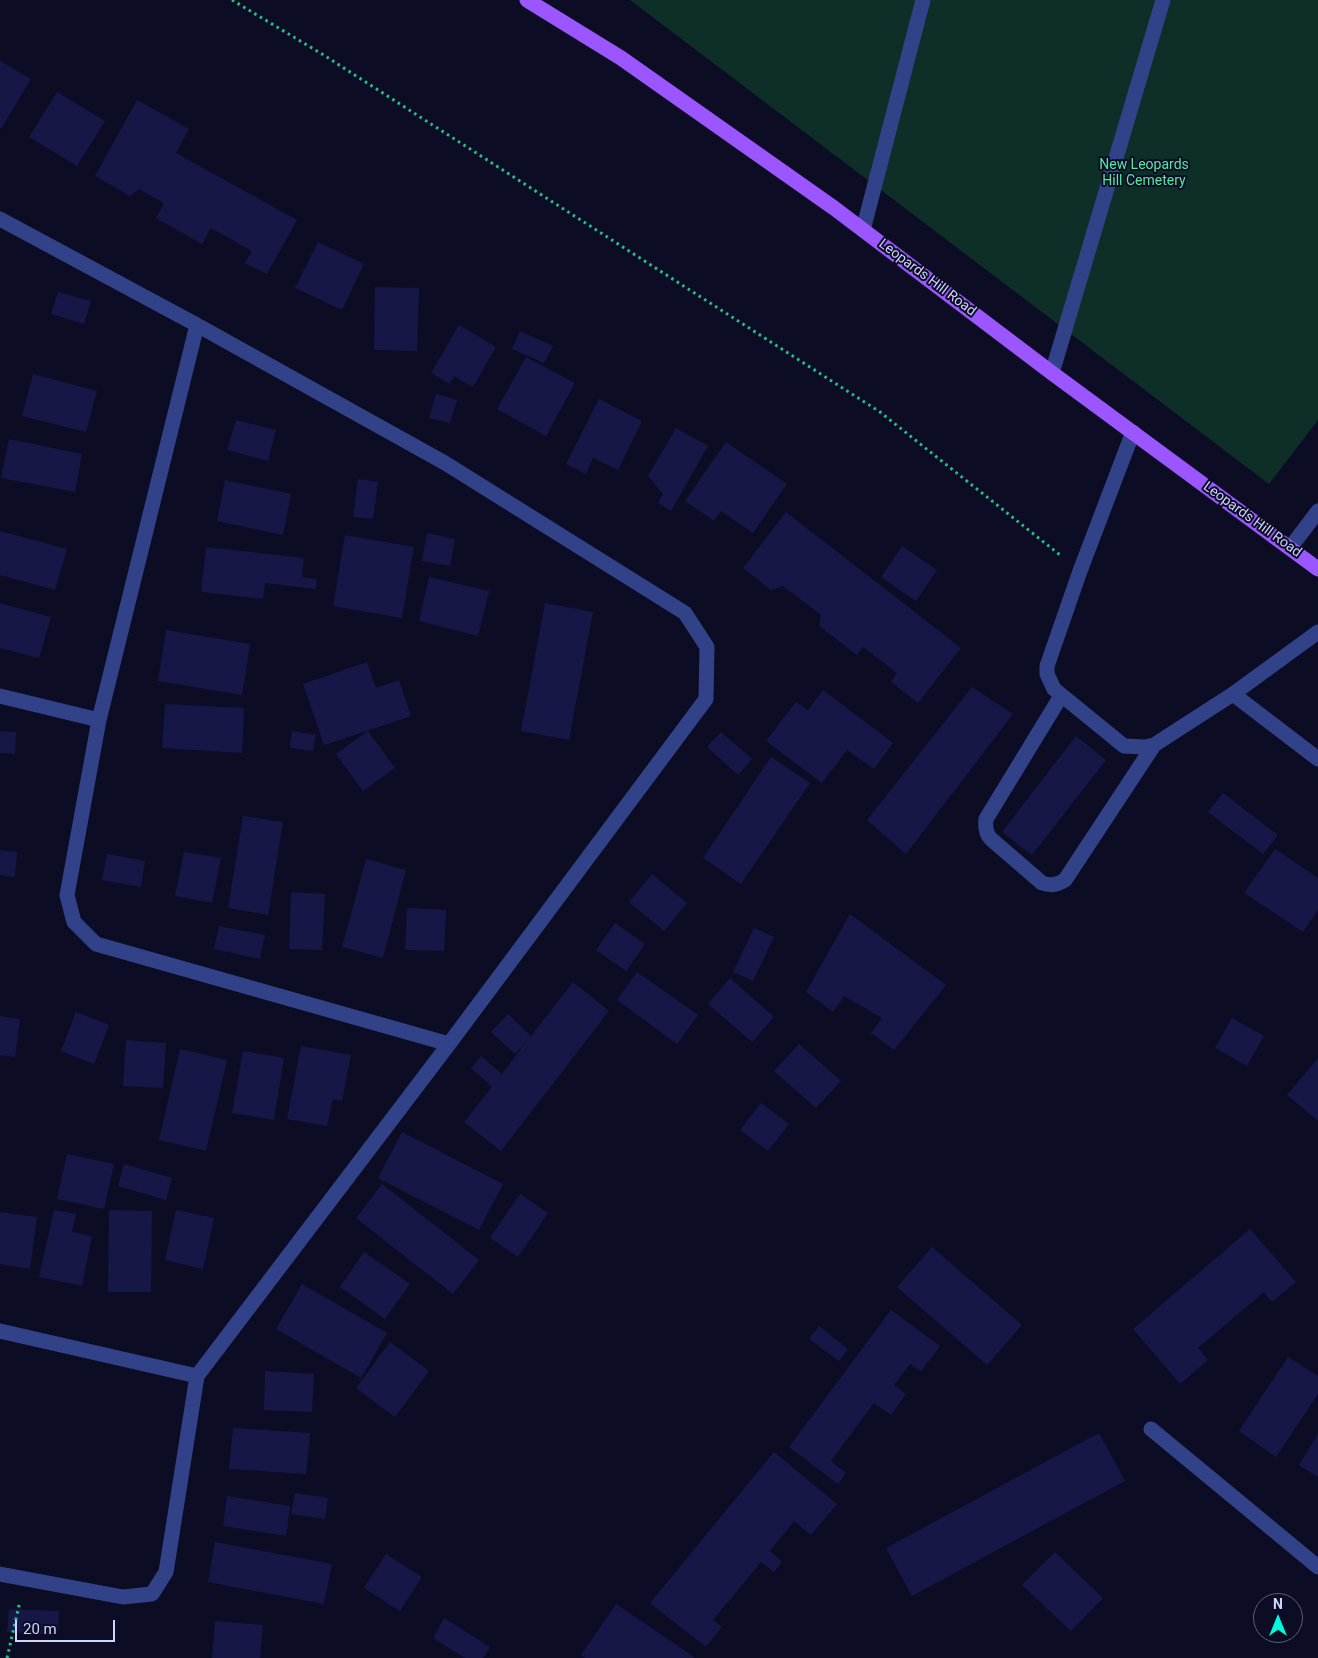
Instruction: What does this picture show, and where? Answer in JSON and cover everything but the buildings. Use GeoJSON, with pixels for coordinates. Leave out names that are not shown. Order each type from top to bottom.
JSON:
{"type":"FeatureCollection","features":[{"type":"Feature","properties":{"kind":"main road","name":"Leopards Hill Road"},"geometry":{"type":"LineString","coordinates":[[527,0],[620,58],[863,230],[1052,373],[1318,569]]}},
{"type":"Feature","properties":{"kind":"street"},"geometry":{"type":"LineString","coordinates":[[863,230],[923,0]]}},
{"type":"Feature","properties":{"kind":"street"},"geometry":{"type":"LineString","coordinates":[[1052,373],[1163,0]]}},
{"type":"Feature","properties":{"kind":"street"},"geometry":{"type":"LineString","coordinates":[[0,219],[197,325],[445,463],[685,613],[707,648],[706,699],[449,1044],[197,1376],[166,1572],[152,1594],[123,1597],[0,1574]]}},
{"type":"Feature","properties":{"kind":"street"},"geometry":{"type":"LineString","coordinates":[[197,325],[99,720],[67,895],[74,922],[96,944],[449,1044]]}},
{"type":"Feature","properties":{"kind":"street"},"geometry":{"type":"LineString","coordinates":[[1133,432],[1080,571],[1047,666],[1047,674],[1051,683],[1061,696],[1124,746],[1145,747],[1154,744],[1233,694],[1318,632]]}},
{"type":"Feature","properties":{"kind":"street"},"geometry":{"type":"LineString","coordinates":[[1290,548],[1318,511]]}},
{"type":"Feature","properties":{"kind":"street"},"geometry":{"type":"LineString","coordinates":[[1233,694],[1318,759]]}},
{"type":"Feature","properties":{"kind":"street"},"geometry":{"type":"LineString","coordinates":[[0,696],[99,720]]}},
{"type":"Feature","properties":{"kind":"street"},"geometry":{"type":"LineString","coordinates":[[1061,696],[986,819],[985,825],[991,840],[1042,883],[1057,885],[1065,880],[1154,744]]}},
{"type":"Feature","properties":{"kind":"street"},"geometry":{"type":"LineString","coordinates":[[0,1331],[197,1376]]}},
{"type":"Feature","properties":{"kind":"street"},"geometry":{"type":"LineString","coordinates":[[1151,1429],[1318,1567]]}},
{"type":"Feature","properties":{"kind":"path"},"geometry":{"type":"LineString","coordinates":[[232,0],[322,54],[880,412],[1080,571]]}},
{"type":"Feature","properties":{"kind":"path"},"geometry":{"type":"LineString","coordinates":[[7,1658],[26,1579]]}},
{"type":"Feature","properties":{"kind":"green space","name":"New Leopards Hill Cemetery"},"geometry":{"type":"Polygon","coordinates":[[[630,0],[1318,0],[1318,420],[1269,484],[630,0]]]}}]}
